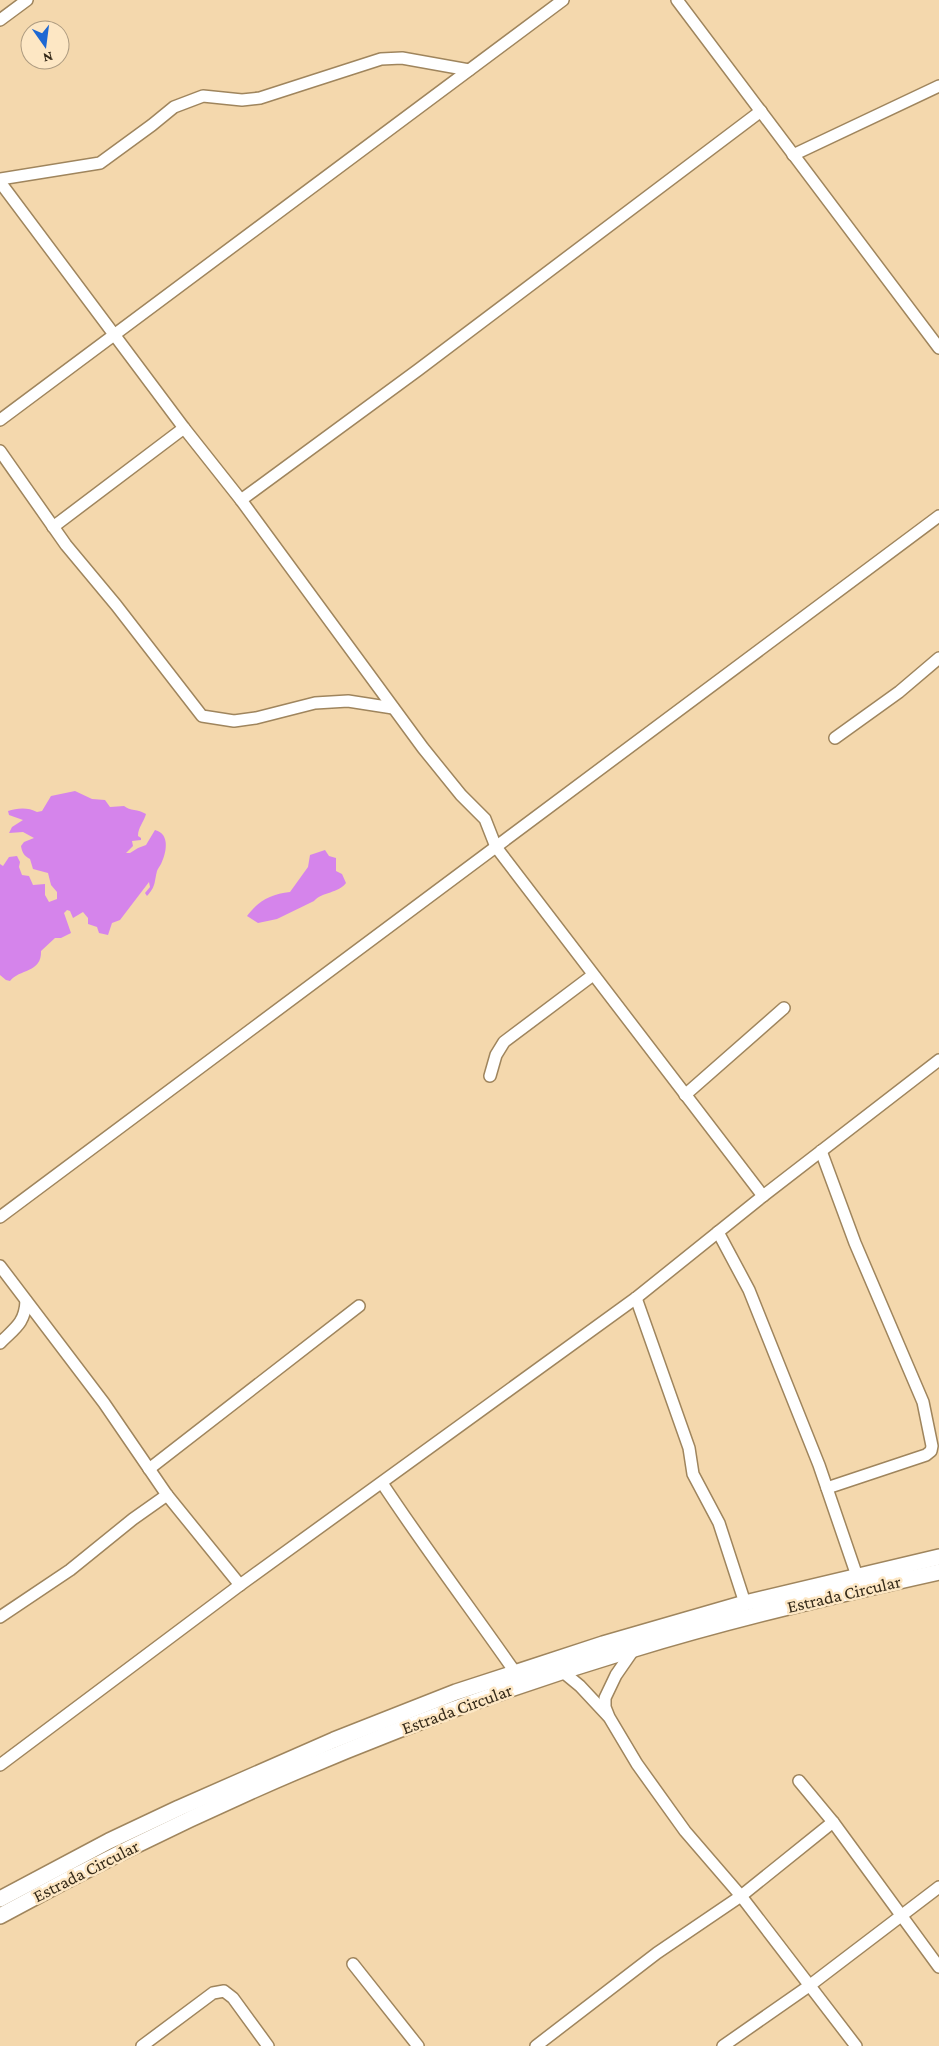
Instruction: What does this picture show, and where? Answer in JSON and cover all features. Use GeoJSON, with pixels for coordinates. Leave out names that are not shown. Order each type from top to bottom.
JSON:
{"type":"FeatureCollection","features":[{"type":"Feature","properties":{"kind":"main road","name":"Estrada Circular"},"geometry":{"type":"LineString","coordinates":[[0,1899],[109,1841],[324,1744],[456,1692],[515,1672],[746,1603],[939,1558]]}},
{"type":"Feature","properties":{"kind":"main road","name":"Estrada Circular"},"geometry":{"type":"LineString","coordinates":[[0,1916],[116,1854],[186,1820],[337,1754],[462,1706],[634,1649],[768,1611],[939,1572]]}},
{"type":"Feature","properties":{"kind":"street"},"geometry":{"type":"LineString","coordinates":[[0,20],[27,0]]}},
{"type":"Feature","properties":{"kind":"street"},"geometry":{"type":"LineString","coordinates":[[0,420],[563,0]]}},
{"type":"Feature","properties":{"kind":"street"},"geometry":{"type":"LineString","coordinates":[[677,0],[939,348]]}},
{"type":"Feature","properties":{"kind":"street"},"geometry":{"type":"LineString","coordinates":[[469,70],[402,58],[382,59],[260,98],[242,100],[203,96],[174,107],[100,163],[0,180],[184,428],[241,500],[393,708],[461,795],[485,819],[496,848],[763,1196]]}},
{"type":"Feature","properties":{"kind":"street"},"geometry":{"type":"LineString","coordinates":[[794,155],[939,86]]}},
{"type":"Feature","properties":{"kind":"street"},"geometry":{"type":"LineString","coordinates":[[241,500],[418,370],[761,111]]}},
{"type":"Feature","properties":{"kind":"street"},"geometry":{"type":"LineString","coordinates":[[53,527],[184,428]]}},
{"type":"Feature","properties":{"kind":"street"},"geometry":{"type":"LineString","coordinates":[[0,451],[53,527],[202,716],[234,721],[256,718],[315,703],[348,701],[393,708]]}},
{"type":"Feature","properties":{"kind":"street"},"geometry":{"type":"LineString","coordinates":[[0,1216],[939,516]]}},
{"type":"Feature","properties":{"kind":"street"},"geometry":{"type":"LineString","coordinates":[[836,738],[899,692],[939,658]]}},
{"type":"Feature","properties":{"kind":"street"},"geometry":{"type":"LineString","coordinates":[[490,1076],[496,1055],[504,1042],[592,975]]}},
{"type":"Feature","properties":{"kind":"street"},"geometry":{"type":"LineString","coordinates":[[685,1095],[784,1008]]}},
{"type":"Feature","properties":{"kind":"street"},"geometry":{"type":"LineString","coordinates":[[0,1765],[240,1585],[636,1298],[763,1196],[939,1060]]}},
{"type":"Feature","properties":{"kind":"street"},"geometry":{"type":"LineString","coordinates":[[821,1151],[855,1243],[923,1402],[932,1446],[931,1451],[926,1455],[827,1488]]}},
{"type":"Feature","properties":{"kind":"street"},"geometry":{"type":"LineString","coordinates":[[718,1232],[749,1290],[827,1488],[857,1576]]}},
{"type":"Feature","properties":{"kind":"street"},"geometry":{"type":"LineString","coordinates":[[0,1266],[104,1404],[167,1495],[240,1585]]}},
{"type":"Feature","properties":{"kind":"street"},"geometry":{"type":"LineString","coordinates":[[636,1298],[690,1448],[694,1474],[719,1523],[746,1603]]}},
{"type":"Feature","properties":{"kind":"street"},"geometry":{"type":"LineString","coordinates":[[0,1343],[22,1321],[25,1314],[26,1301]]}},
{"type":"Feature","properties":{"kind":"street"},"geometry":{"type":"LineString","coordinates":[[149,1469],[359,1306]]}},
{"type":"Feature","properties":{"kind":"street"},"geometry":{"type":"LineString","coordinates":[[382,1483],[448,1580],[471,1609],[515,1672]]}},
{"type":"Feature","properties":{"kind":"street"},"geometry":{"type":"LineString","coordinates":[[0,1617],[70,1570],[149,1506],[167,1495]]}},
{"type":"Feature","properties":{"kind":"street"},"geometry":{"type":"LineString","coordinates":[[609,1718],[605,1707],[605,1698],[616,1675],[634,1649]]}},
{"type":"Feature","properties":{"kind":"street"},"geometry":{"type":"LineString","coordinates":[[563,1672],[584,1690],[609,1718],[638,1764],[680,1824],[741,1896],[856,2046]]}},
{"type":"Feature","properties":{"kind":"street"},"geometry":{"type":"LineString","coordinates":[[799,1781],[833,1822],[939,1966]]}},
{"type":"Feature","properties":{"kind":"street"},"geometry":{"type":"LineString","coordinates":[[536,2046],[656,1953],[741,1896],[833,1822]]}},
{"type":"Feature","properties":{"kind":"street"},"geometry":{"type":"LineString","coordinates":[[723,2046],[809,1986],[939,1887]]}},
{"type":"Feature","properties":{"kind":"street"},"geometry":{"type":"LineString","coordinates":[[353,1964],[418,2046]]}},
{"type":"Feature","properties":{"kind":"street"},"geometry":{"type":"LineString","coordinates":[[142,2046],[213,1993],[224,1991],[234,1998],[268,2046]]}},
{"type":"Feature","properties":{"kind":"shaded area"},"geometry":{"type":"Polygon","coordinates":[[[75,791],[92,799],[105,800],[110,807],[124,806],[146,814],[138,833],[141,840],[132,841],[133,846],[126,853],[146,845],[155,830],[160,832],[165,840],[166,850],[163,860],[157,871],[150,893],[147,896],[145,893],[150,887],[149,882],[120,920],[112,923],[108,935],[99,933],[97,927],[88,924],[88,918],[83,912],[73,918],[70,911],[67,910],[64,913],[71,933],[61,938],[55,938],[41,951],[38,963],[34,967],[19,974],[10,981],[6,980],[0,975],[0,864],[3,866],[9,857],[17,856],[22,875],[29,876],[33,885],[45,884],[45,895],[49,902],[57,899],[57,892],[51,885],[48,873],[33,869],[30,859],[22,850],[21,846],[24,842],[34,838],[23,832],[9,833],[12,827],[23,820],[9,815],[8,811],[30,809],[37,812],[42,811],[51,796],[75,791]]]}},
{"type":"Feature","properties":{"kind":"shaded area"},"geometry":{"type":"Polygon","coordinates":[[[325,850],[329,856],[336,858],[336,871],[342,874],[346,883],[343,886],[277,919],[258,923],[247,916],[266,899],[277,894],[290,892],[308,867],[310,855],[325,850]]]}}]}
